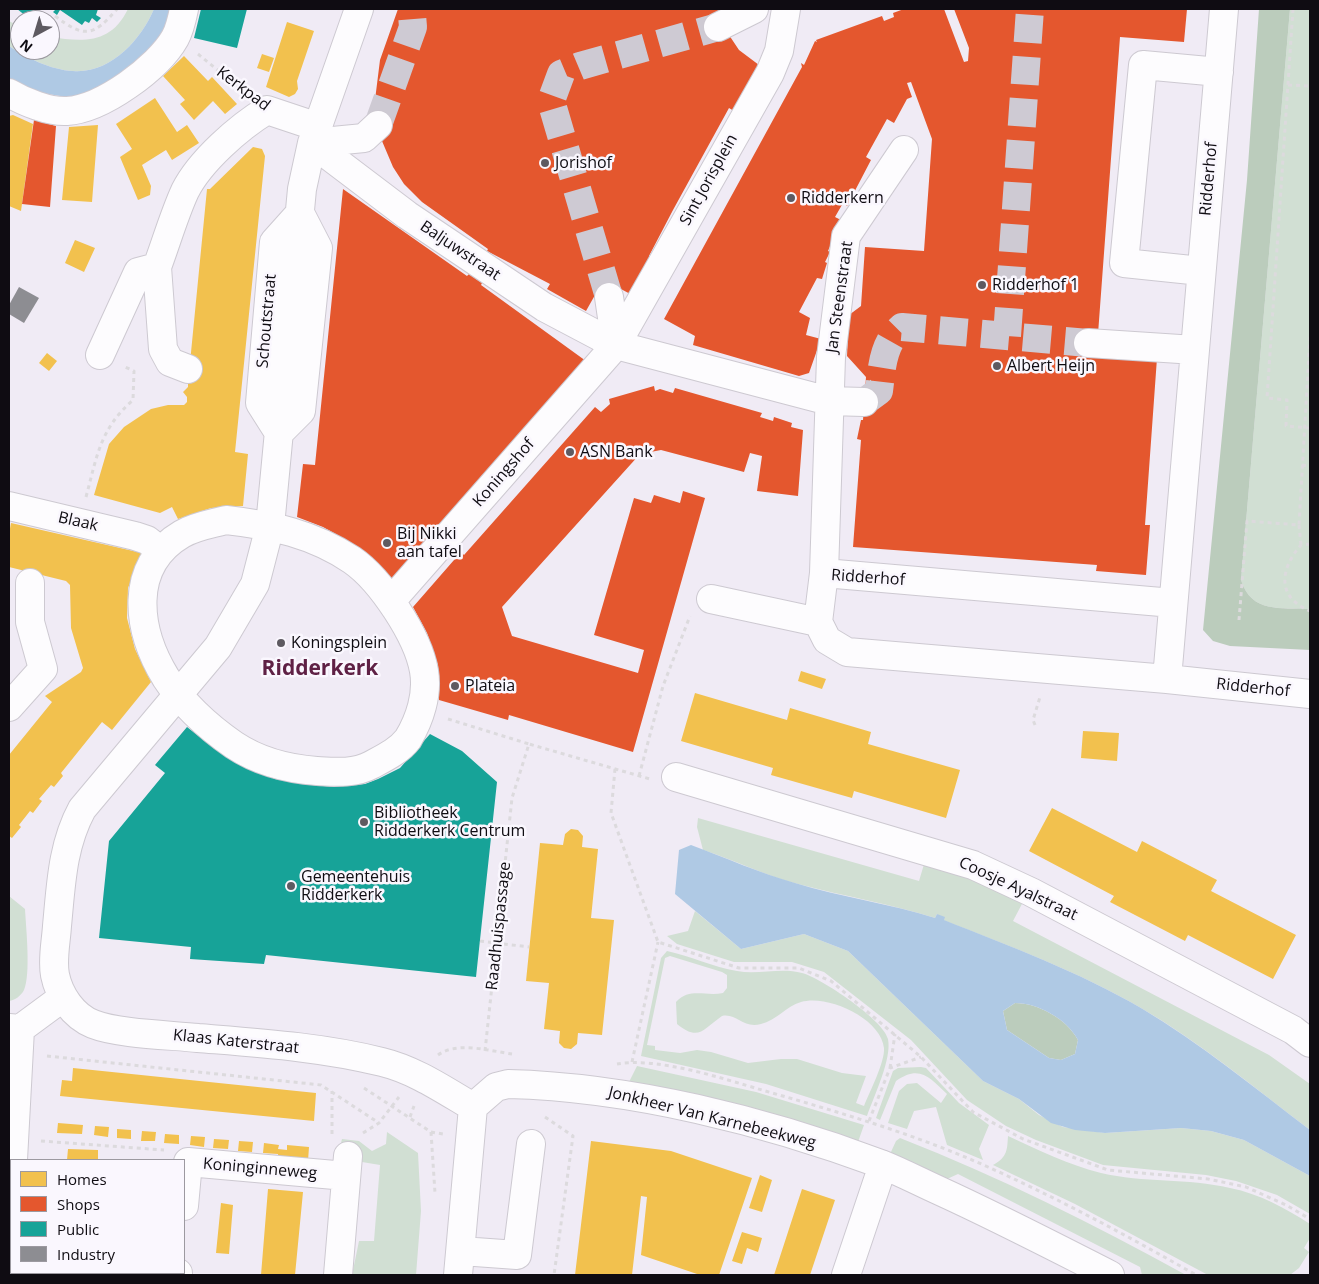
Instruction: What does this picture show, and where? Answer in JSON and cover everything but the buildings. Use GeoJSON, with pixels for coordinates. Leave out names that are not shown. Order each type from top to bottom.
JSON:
{"type":"FeatureCollection","features":[{"type":"Feature","properties":{"kind":"street"},"geometry":{"type":"LineString","coordinates":[[9,93],[36,105],[66,111],[87,106],[129,85],[157,61],[176,37],[184,9]]}},
{"type":"Feature","properties":{"kind":"street","name":"Schoutstraat"},"geometry":{"type":"LineString","coordinates":[[271,518],[302,188],[315,135],[359,9]]}},
{"type":"Feature","properties":{"kind":"street"},"geometry":{"type":"LineString","coordinates":[[718,27],[754,9]]}},
{"type":"Feature","properties":{"kind":"street","name":"Sint Jorisplein"},"geometry":{"type":"LineString","coordinates":[[616,345],[770,73],[779,51],[786,9]]}},
{"type":"Feature","properties":{"kind":"street","name":"Ridderhof"},"geometry":{"type":"LineString","coordinates":[[1167,679],[1224,9]]}},
{"type":"Feature","properties":{"kind":"street"},"geometry":{"type":"LineString","coordinates":[[1202,271],[1124,263],[1143,65],[1219,72]]}},
{"type":"Feature","properties":{"kind":"street"},"geometry":{"type":"LineString","coordinates":[[188,369],[170,362],[163,349],[157,268],[186,191],[196,176],[249,121],[267,110]]}},
{"type":"Feature","properties":{"kind":"street","name":"Kerkpad"},"geometry":{"type":"LineString","coordinates":[[267,110],[315,135]]}},
{"type":"Feature","properties":{"kind":"street"},"geometry":{"type":"LineString","coordinates":[[315,135],[364,138],[378,124]]}},
{"type":"Feature","properties":{"kind":"street","name":"Baljuwstraat"},"geometry":{"type":"LineString","coordinates":[[315,135],[407,216],[544,307],[616,345]]}},
{"type":"Feature","properties":{"kind":"street","name":"Jan Steenstraat"},"geometry":{"type":"LineString","coordinates":[[824,573],[828,401],[831,357],[846,236],[904,150]]}},
{"type":"Feature","properties":{"kind":"street"},"geometry":{"type":"LineString","coordinates":[[100,355],[138,272],[157,268]]}},
{"type":"Feature","properties":{"kind":"street"},"geometry":{"type":"LineString","coordinates":[[608,297],[616,345],[828,401],[864,402]]}},
{"type":"Feature","properties":{"kind":"street"},"geometry":{"type":"LineString","coordinates":[[1088,343],[1195,350]]}},
{"type":"Feature","properties":{"kind":"street","name":"Koningshof"},"geometry":{"type":"LineString","coordinates":[[391,601],[616,345]]}},
{"type":"Feature","properties":{"kind":"street","name":"Blaak"},"geometry":{"type":"LineString","coordinates":[[9,507],[79,522],[154,545]]}},
{"type":"Feature","properties":{"kind":"street"},"geometry":{"type":"LineString","coordinates":[[13,1149],[16,1037],[62,998],[55,975],[55,948],[66,846],[74,823],[82,809],[218,647],[239,615],[256,584],[271,518]]}},
{"type":"Feature","properties":{"kind":"street"},"geometry":{"type":"LineString","coordinates":[[271,518],[354,562],[391,601],[416,648],[424,671],[425,692],[421,711],[407,740],[391,754],[367,767],[338,772],[302,770],[273,763],[236,746],[200,718],[173,701],[146,637],[142,613],[142,589],[154,545],[199,526],[226,520],[271,518]]}},
{"type":"Feature","properties":{"kind":"street","name":"Ridderhof"},"geometry":{"type":"LineString","coordinates":[[1173,603],[824,573],[818,622],[827,640],[847,652],[1167,679],[1310,694]]}},
{"type":"Feature","properties":{"kind":"street"},"geometry":{"type":"LineString","coordinates":[[9,707],[43,669],[30,622],[30,583]]}},
{"type":"Feature","properties":{"kind":"street"},"geometry":{"type":"LineString","coordinates":[[711,599],[818,622]]}},
{"type":"Feature","properties":{"kind":"street","name":"Coosje Ayalstraat"},"geometry":{"type":"LineString","coordinates":[[676,777],[973,865],[1031,892],[1293,1030],[1310,1043]]}},
{"type":"Feature","properties":{"kind":"street","name":"Klaas Katerstraat"},"geometry":{"type":"LineString","coordinates":[[62,998],[76,1013],[93,1024],[128,1031],[316,1050],[383,1062],[425,1079],[473,1107]]}},
{"type":"Feature","properties":{"kind":"street","name":"Jonkheer Van Karnebeekweg"},"geometry":{"type":"LineString","coordinates":[[473,1107],[496,1087],[508,1084],[593,1089],[666,1103],[789,1133],[882,1165],[1004,1220],[1110,1275]]}},
{"type":"Feature","properties":{"kind":"street"},"geometry":{"type":"LineString","coordinates":[[473,1107],[460,1263],[517,1255],[531,1144]]}},
{"type":"Feature","properties":{"kind":"street"},"geometry":{"type":"LineString","coordinates":[[338,1275],[345,1149]]}},
{"type":"Feature","properties":{"kind":"street","name":"Koninginneweg"},"geometry":{"type":"LineString","coordinates":[[185,1195],[188,1162],[345,1149]]}},
{"type":"Feature","properties":{"kind":"street"},"geometry":{"type":"LineString","coordinates":[[846,1275],[882,1165]]}},
{"type":"Feature","properties":{"kind":"street"},"geometry":{"type":"LineString","coordinates":[[9,1231],[10,1208]]}},
{"type":"Feature","properties":{"kind":"path"},"geometry":{"type":"LineString","coordinates":[[60,20],[75,31],[88,31],[104,24],[117,9]]}},
{"type":"Feature","properties":{"kind":"path"},"geometry":{"type":"LineString","coordinates":[[1293,9],[1267,398],[1288,400],[1286,426],[1310,428]]}},
{"type":"Feature","properties":{"kind":"path","name":"Kerkpad"},"geometry":{"type":"LineString","coordinates":[[176,37],[267,110]]}},
{"type":"Feature","properties":{"kind":"path"},"geometry":{"type":"LineString","coordinates":[[1288,85],[1310,86]]}},
{"type":"Feature","properties":{"kind":"path"},"geometry":{"type":"LineString","coordinates":[[1301,545],[1299,525],[1309,388],[1310,336]]}},
{"type":"Feature","properties":{"kind":"path"},"geometry":{"type":"LineString","coordinates":[[79,522],[105,432],[117,414],[133,400],[134,371],[100,355]]}},
{"type":"Feature","properties":{"kind":"path"},"geometry":{"type":"LineString","coordinates":[[1302,465],[1310,466]]}},
{"type":"Feature","properties":{"kind":"path"},"geometry":{"type":"LineString","coordinates":[[1239,620],[1248,521],[1299,525]]}},
{"type":"Feature","properties":{"kind":"path"},"geometry":{"type":"LineString","coordinates":[[1310,544],[1301,545],[1290,558],[1283,578],[1287,592],[1299,606],[1310,611]]}},
{"type":"Feature","properties":{"kind":"path"},"geometry":{"type":"LineString","coordinates":[[446,719],[639,776],[662,686],[691,613],[711,599]]}},
{"type":"Feature","properties":{"kind":"path","name":"Raadhuispassage"},"geometry":{"type":"LineString","coordinates":[[485,1051],[512,798],[529,744]]}},
{"type":"Feature","properties":{"kind":"path"},"geometry":{"type":"LineString","coordinates":[[615,769],[611,813],[658,942],[632,1062]]}},
{"type":"Feature","properties":{"kind":"path"},"geometry":{"type":"LineString","coordinates":[[480,941],[529,947]]}},
{"type":"Feature","properties":{"kind":"path"},"geometry":{"type":"LineString","coordinates":[[658,942],[739,968],[799,968],[831,981],[921,1057],[973,1112],[1023,1139],[1108,1170],[1208,1179],[1246,1187],[1286,1205],[1310,1219]]}},
{"type":"Feature","properties":{"kind":"path"},"geometry":{"type":"LineString","coordinates":[[868,1121],[890,1068],[895,1034]]}},
{"type":"Feature","properties":{"kind":"path","name":"Klaas Katerstraat"},"geometry":{"type":"LineString","coordinates":[[16,1037],[321,1085],[379,1123]]}},
{"type":"Feature","properties":{"kind":"path"},"geometry":{"type":"LineString","coordinates":[[435,1195],[431,1132],[410,1117],[436,1057],[445,1050],[455,1048],[514,1054]]}},
{"type":"Feature","properties":{"kind":"path"},"geometry":{"type":"LineString","coordinates":[[890,1068],[921,1057]]}},
{"type":"Feature","properties":{"kind":"path"},"geometry":{"type":"LineString","coordinates":[[345,1149],[379,1123],[393,1107]]}},
{"type":"Feature","properties":{"kind":"path"},"geometry":{"type":"LineString","coordinates":[[538,1112],[573,1136],[554,1275]]}},
{"type":"Feature","properties":{"kind":"path"},"geometry":{"type":"LineString","coordinates":[[13,1149],[176,1151],[185,1159]]}},
{"type":"Feature","properties":{"kind":"path"},"geometry":{"type":"LineString","coordinates":[[185,1159],[188,1162]]}},
{"type":"Feature","properties":{"kind":"green space"},"geometry":{"type":"Polygon","coordinates":[[[128,9],[154,9],[141,32],[132,43],[111,61],[99,67],[73,71],[48,66],[33,60],[60,60],[60,38],[85,40],[95,38],[105,35],[121,20],[128,9]]]}},
{"type":"Feature","properties":{"kind":"green space"},"geometry":{"type":"Polygon","coordinates":[[[1259,9],[1290,9],[1241,580],[1252,599],[1260,604],[1278,608],[1310,609],[1310,650],[1230,646],[1213,641],[1203,630],[1247,180],[1259,9]]]}},
{"type":"Feature","properties":{"kind":"green space"},"geometry":{"type":"Polygon","coordinates":[[[1290,9],[1310,9],[1310,609],[1278,608],[1260,604],[1252,599],[1241,580],[1290,9]]]}},
{"type":"Feature","properties":{"kind":"green space"},"geometry":{"type":"Polygon","coordinates":[[[10,22],[10,47],[9,46],[10,22]]]}},
{"type":"Feature","properties":{"kind":"green space"},"geometry":{"type":"Polygon","coordinates":[[[698,818],[919,881],[925,861],[957,871],[1023,902],[1013,921],[1269,1055],[1310,1084],[1310,1130],[1185,1036],[1117,995],[1044,960],[943,920],[937,914],[935,918],[901,908],[786,881],[703,850],[697,827],[698,818]]]}},
{"type":"Feature","properties":{"kind":"green space"},"geometry":{"type":"Polygon","coordinates":[[[9,896],[25,909],[28,962],[24,990],[18,997],[9,1001],[9,896]]]}},
{"type":"Feature","properties":{"kind":"green space"},"geometry":{"type":"Polygon","coordinates":[[[695,911],[741,949],[804,934],[848,951],[983,1081],[1019,1099],[1039,1115],[1063,1127],[1105,1133],[1181,1128],[1211,1131],[1244,1140],[1310,1176],[1310,1214],[1277,1195],[1236,1181],[1206,1175],[1103,1165],[1036,1140],[1006,1126],[967,1100],[911,1040],[824,972],[792,962],[734,962],[677,944],[667,936],[688,931],[695,911]]]}},
{"type":"Feature","properties":{"kind":"green space"},"geometry":{"type":"Polygon","coordinates":[[[667,951],[737,971],[794,971],[811,976],[851,1001],[876,1021],[888,1039],[889,1047],[885,1067],[867,1116],[766,1084],[641,1056],[661,958],[667,951]],[[670,956],[665,958],[647,1045],[655,1046],[655,1050],[680,1053],[697,1050],[711,1052],[748,1063],[797,1059],[842,1073],[866,1076],[856,1103],[864,1106],[880,1069],[884,1048],[881,1037],[873,1027],[863,1018],[838,1005],[812,1000],[801,1002],[771,1020],[755,1025],[732,1017],[722,1016],[701,1032],[696,1033],[684,1029],[677,1024],[676,1002],[681,997],[687,995],[723,993],[727,988],[727,975],[670,956]]]}},
{"type":"Feature","properties":{"kind":"green space"},"geometry":{"type":"Polygon","coordinates":[[[1015,1003],[1042,1009],[1067,1025],[1078,1040],[1075,1054],[1061,1060],[1049,1058],[1007,1030],[1003,1011],[1015,1003]]]}},
{"type":"Feature","properties":{"kind":"green space"},"geometry":{"type":"Polygon","coordinates":[[[637,1066],[756,1092],[864,1125],[858,1142],[629,1082],[637,1066]]]}},
{"type":"Feature","properties":{"kind":"green space"},"geometry":{"type":"Polygon","coordinates":[[[898,1068],[926,1068],[959,1103],[989,1125],[979,1149],[983,1160],[947,1145],[936,1107],[914,1111],[907,1129],[888,1123],[899,1091],[907,1084],[917,1083],[941,1103],[947,1094],[930,1078],[924,1075],[912,1074],[896,1081],[880,1120],[876,1118],[893,1071],[898,1068]]]}},
{"type":"Feature","properties":{"kind":"green space"},"geometry":{"type":"Polygon","coordinates":[[[387,1132],[418,1153],[421,1211],[416,1275],[352,1275],[359,1241],[374,1241],[380,1165],[362,1162],[353,1152],[339,1151],[342,1139],[359,1141],[372,1151],[386,1144],[387,1132]]]}},
{"type":"Feature","properties":{"kind":"green space"},"geometry":{"type":"Polygon","coordinates":[[[1008,1136],[1042,1152],[1101,1173],[1133,1178],[1214,1185],[1262,1198],[1282,1207],[1310,1224],[1310,1238],[1304,1248],[1309,1252],[1299,1268],[1290,1275],[1208,1275],[1075,1204],[993,1165],[1004,1156],[1007,1149],[1008,1136]]]}},
{"type":"Feature","properties":{"kind":"green space"},"geometry":{"type":"Polygon","coordinates":[[[900,1138],[1046,1202],[1186,1275],[1142,1275],[1140,1267],[958,1174],[947,1179],[890,1154],[896,1141],[900,1138]]]}},
{"type":"Feature","properties":{"kind":"water"},"geometry":{"type":"Polygon","coordinates":[[[154,9],[173,9],[163,35],[119,81],[79,96],[60,96],[36,92],[9,80],[9,46],[10,60],[33,60],[65,70],[87,70],[99,67],[122,53],[141,32],[154,9]]]}},
{"type":"Feature","properties":{"kind":"water"},"geometry":{"type":"Polygon","coordinates":[[[691,845],[769,875],[812,888],[935,918],[937,914],[945,917],[944,920],[1044,960],[1117,995],[1185,1036],[1310,1130],[1310,1176],[1244,1140],[1211,1131],[1181,1128],[1105,1133],[1075,1130],[1051,1123],[1019,1099],[983,1081],[848,951],[804,934],[741,949],[675,894],[679,850],[691,845]],[[1015,1003],[1003,1011],[1007,1030],[1049,1058],[1061,1060],[1075,1054],[1078,1040],[1067,1025],[1042,1009],[1015,1003]]]}},
{"type":"Feature","properties":{"kind":"tunnel"},"geometry":{"type":"LineString","coordinates":[[378,125],[413,27],[412,15],[408,9]]}},
{"type":"Feature","properties":{"kind":"tunnel"},"geometry":{"type":"LineString","coordinates":[[1007,336],[1030,9]]}},
{"type":"Feature","properties":{"kind":"tunnel"},"geometry":{"type":"LineString","coordinates":[[609,297],[551,101],[561,74],[580,66],[718,27]]}},
{"type":"Feature","properties":{"kind":"tunnel"},"geometry":{"type":"LineString","coordinates":[[864,402],[879,391],[884,356],[891,340],[902,327],[1088,343]]}},
{"type":"Feature","properties":{"kind":"place","name":"Jorishof"},"geometry":{"type":"Point","coordinates":[545,163]}},
{"type":"Feature","properties":{"kind":"place","name":"Ridderkern"},"geometry":{"type":"Point","coordinates":[791,198]}},
{"type":"Feature","properties":{"kind":"place","name":"Ridderhof 1"},"geometry":{"type":"Point","coordinates":[982,285]}},
{"type":"Feature","properties":{"kind":"place","name":"Albert Heijn"},"geometry":{"type":"Point","coordinates":[997,366]}},
{"type":"Feature","properties":{"kind":"place","name":"ASN Bank"},"geometry":{"type":"Point","coordinates":[570,452]}},
{"type":"Feature","properties":{"kind":"place","name":"Bij Nikki aan tafel"},"geometry":{"type":"Point","coordinates":[387,543]}},
{"type":"Feature","properties":{"kind":"place","name":"Koningsplein"},"geometry":{"type":"Point","coordinates":[281,643]}},
{"type":"Feature","properties":{"kind":"place","name":"Plateia"},"geometry":{"type":"Point","coordinates":[455,686]}},
{"type":"Feature","properties":{"kind":"place","name":"Bibliotheek Ridderkerk Centrum"},"geometry":{"type":"Point","coordinates":[364,822]}},
{"type":"Feature","properties":{"kind":"place","name":"Gemeentehuis Ridderkerk"},"geometry":{"type":"Point","coordinates":[291,886]}},
{"type":"Feature","properties":{"kind":"district","name":"Ridderkerk"},"geometry":{"type":"Point","coordinates":[320,669]}}]}
